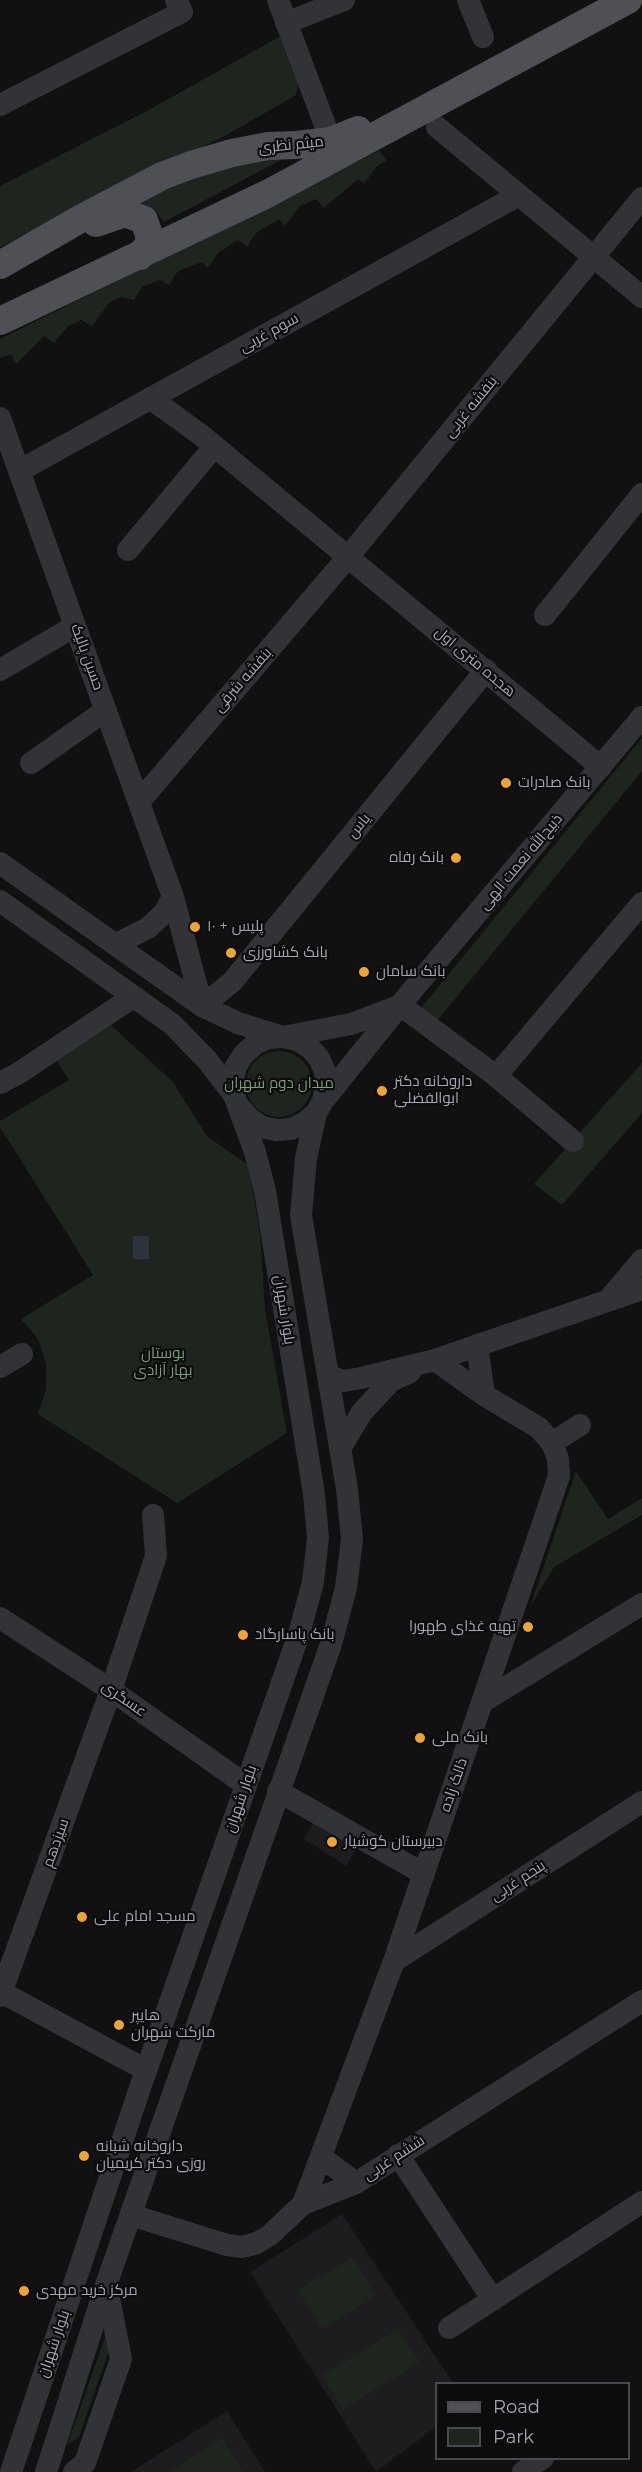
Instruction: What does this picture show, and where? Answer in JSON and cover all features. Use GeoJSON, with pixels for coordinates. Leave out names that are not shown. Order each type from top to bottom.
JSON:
{"type":"FeatureCollection","features":[{"type":"Feature","properties":{"kind":"main road","name":"میثم نظری"},"geometry":{"type":"LineString","coordinates":[[0,265],[162,176],[232,153],[268,146],[331,141],[403,112],[611,0]]}},
{"type":"Feature","properties":{"kind":"main road"},"geometry":{"type":"LineString","coordinates":[[0,321],[141,256],[267,194],[628,0]]}},
{"type":"Feature","properties":{"kind":"main road"},"geometry":{"type":"LineString","coordinates":[[40,244],[124,213],[144,220],[148,230],[151,241],[141,256]]}},
{"type":"Feature","properties":{"kind":"street"},"geometry":{"type":"LineString","coordinates":[[278,0],[331,141]]}},
{"type":"Feature","properties":{"kind":"street"},"geometry":{"type":"LineString","coordinates":[[286,22],[344,0]]}},
{"type":"Feature","properties":{"kind":"street"},"geometry":{"type":"LineString","coordinates":[[468,0],[483,38]]}},
{"type":"Feature","properties":{"kind":"street"},"geometry":{"type":"LineString","coordinates":[[0,105],[179,6]]}},
{"type":"Feature","properties":{"kind":"street"},"geometry":{"type":"LineString","coordinates":[[436,127],[642,297]]}},
{"type":"Feature","properties":{"kind":"street","name":"سوم غربی"},"geometry":{"type":"LineString","coordinates":[[11,464],[150,398],[519,195]]}},
{"type":"Feature","properties":{"kind":"street","name":"بنفشه غربی"},"geometry":{"type":"LineString","coordinates":[[348,557],[642,198]]}},
{"type":"Feature","properties":{"kind":"street","name":"هجده متری اول"},"geometry":{"type":"LineString","coordinates":[[150,398],[214,447],[601,767]]}},
{"type":"Feature","properties":{"kind":"street","name":"حسین پالیک"},"geometry":{"type":"LineString","coordinates":[[0,418],[11,464],[75,626],[173,897],[202,1006]]}},
{"type":"Feature","properties":{"kind":"street"},"geometry":{"type":"LineString","coordinates":[[128,550],[214,447]]}},
{"type":"Feature","properties":{"kind":"street"},"geometry":{"type":"LineString","coordinates":[[545,615],[642,494]]}},
{"type":"Feature","properties":{"kind":"street","name":"بنفشه شرقی"},"geometry":{"type":"LineString","coordinates":[[138,802],[348,557]]}},
{"type":"Feature","properties":{"kind":"street"},"geometry":{"type":"LineString","coordinates":[[0,670],[75,626]]}},
{"type":"Feature","properties":{"kind":"street","name":"یاس"},"geometry":{"type":"LineString","coordinates":[[202,1006],[232,982],[486,670]]}},
{"type":"Feature","properties":{"kind":"street"},"geometry":{"type":"LineString","coordinates":[[31,763],[105,710]]}},
{"type":"Feature","properties":{"kind":"street","name":"ذبیح‌الله نعمت الهی"},"geometry":{"type":"LineString","coordinates":[[319,1107],[400,1005],[642,717]]}},
{"type":"Feature","properties":{"kind":"street"},"geometry":{"type":"LineString","coordinates":[[0,863],[202,1006],[238,1023],[283,1037],[297,1040],[310,1048],[319,1058],[325,1072],[326,1086],[319,1107],[304,1123],[291,1129],[276,1130],[262,1127],[250,1119],[237,1102],[233,1080],[236,1066],[255,1044],[268,1038],[283,1037],[351,1024],[400,1005],[496,1076],[573,1141]]}},
{"type":"Feature","properties":{"kind":"street"},"geometry":{"type":"LineString","coordinates":[[116,944],[148,928],[165,912],[173,897]]}},
{"type":"Feature","properties":{"kind":"street","name":"بلوار شهران"},"geometry":{"type":"LineString","coordinates":[[0,901],[172,1024],[207,1060],[237,1102],[255,1152],[265,1191],[314,1494],[318,1539],[313,1582],[299,1634],[8,2470]]}},
{"type":"Feature","properties":{"kind":"street"},"geometry":{"type":"LineString","coordinates":[[496,1076],[642,903]]}},
{"type":"Feature","properties":{"kind":"street"},"geometry":{"type":"LineString","coordinates":[[10,1078],[134,997]]}},
{"type":"Feature","properties":{"kind":"street","name":"بلوار شهران"},"geometry":{"type":"LineString","coordinates":[[46,2472],[106,2285],[330,1644],[346,1588],[352,1539],[340,1449],[301,1215],[306,1158],[319,1107]]}},
{"type":"Feature","properties":{"kind":"street"},"geometry":{"type":"LineString","coordinates":[[607,1301],[642,1260]]}},
{"type":"Feature","properties":{"kind":"street"},"geometry":{"type":"LineString","coordinates":[[340,1449],[362,1412],[391,1381],[435,1360],[642,1289]]}},
{"type":"Feature","properties":{"kind":"street"},"geometry":{"type":"LineString","coordinates":[[477,1345],[484,1395]]}},
{"type":"Feature","properties":{"kind":"street"},"geometry":{"type":"LineString","coordinates":[[0,1367],[22,1354]]}},
{"type":"Feature","properties":{"kind":"street"},"geometry":{"type":"LineString","coordinates":[[328,1376],[344,1381],[353,1380],[435,1360],[484,1395],[539,1428],[552,1443],[580,1425]]}},
{"type":"Feature","properties":{"kind":"street","name":"ذالک زاده"},"geometry":{"type":"LineString","coordinates":[[303,2204],[394,1961],[559,1476],[558,1459],[552,1443]]}},
{"type":"Feature","properties":{"kind":"street","name":"سیزدهم"},"geometry":{"type":"LineString","coordinates":[[1,1994],[111,1690],[156,1557],[153,1515]]}},
{"type":"Feature","properties":{"kind":"street"},"geometry":{"type":"LineString","coordinates":[[482,1702],[642,1604]]}},
{"type":"Feature","properties":{"kind":"street","name":"عسگری"},"geometry":{"type":"LineString","coordinates":[[0,1618],[111,1690],[246,1785]]}},
{"type":"Feature","properties":{"kind":"street"},"geometry":{"type":"LineString","coordinates":[[278,1791],[424,1874]]}},
{"type":"Feature","properties":{"kind":"street","name":"پنجم غربی"},"geometry":{"type":"LineString","coordinates":[[394,1961],[642,1802]]}},
{"type":"Feature","properties":{"kind":"street"},"geometry":{"type":"LineString","coordinates":[[1,1994],[146,2070]]}},
{"type":"Feature","properties":{"kind":"street","name":"ششم غربی"},"geometry":{"type":"LineString","coordinates":[[131,2214],[227,2245],[242,2247],[257,2243],[270,2235],[303,2204],[356,2183],[642,2001]]}},
{"type":"Feature","properties":{"kind":"street"},"geometry":{"type":"LineString","coordinates":[[398,2155],[493,2300]]}},
{"type":"Feature","properties":{"kind":"street"},"geometry":{"type":"LineString","coordinates":[[321,2157],[356,2183]]}},
{"type":"Feature","properties":{"kind":"street"},"geometry":{"type":"LineString","coordinates":[[449,2328],[642,2202]]}},
{"type":"Feature","properties":{"kind":"street"},"geometry":{"type":"LineString","coordinates":[[74,2472],[85,2463],[121,2359],[106,2285]]}},
{"type":"Feature","properties":{"kind":"street"},"geometry":{"type":"LineString","coordinates":[[523,2472],[540,2460]]}},
{"type":"Feature","properties":{"kind":"shaded area"},"geometry":{"type":"Polygon","coordinates":[[[133,1236],[149,1236],[149,1259],[133,1259],[133,1236]]]}},
{"type":"Feature","properties":{"kind":"shaded area","name":"دبیرستان کوشیار"},"geometry":{"type":"Polygon","coordinates":[[[316,1817],[359,1844],[346,1866],[304,1839],[316,1817]]]}},
{"type":"Feature","properties":{"kind":"shaded area"},"geometry":{"type":"Polygon","coordinates":[[[342,2214],[452,2382],[435,2382],[435,2428],[376,2472],[250,2272],[342,2214]]]}},
{"type":"Feature","properties":{"kind":"shaded area"},"geometry":{"type":"Polygon","coordinates":[[[227,2411],[265,2472],[131,2472],[227,2411]]]}},
{"type":"Feature","properties":{"kind":"green space"},"geometry":{"type":"Polygon","coordinates":[[[281,36],[299,81],[296,95],[225,136],[0,247],[0,186],[143,113],[281,36]]]}},
{"type":"Feature","properties":{"kind":"green space"},"geometry":{"type":"Polygon","coordinates":[[[379,151],[387,161],[377,166],[364,184],[358,179],[324,208],[316,199],[300,206],[285,226],[279,219],[256,233],[247,247],[238,240],[218,253],[208,268],[202,262],[178,271],[169,285],[160,280],[142,287],[134,300],[121,297],[109,303],[92,326],[81,320],[68,326],[54,343],[44,336],[16,364],[11,354],[0,358],[0,339],[379,151]]]}},
{"type":"Feature","properties":{"kind":"green space"},"geometry":{"type":"Polygon","coordinates":[[[294,153],[164,222],[154,209],[139,204],[156,191],[186,177],[294,153]]]}},
{"type":"Feature","properties":{"kind":"green space"},"geometry":{"type":"Polygon","coordinates":[[[642,738],[642,771],[436,1022],[421,1008],[642,738]]]}},
{"type":"Feature","properties":{"kind":"green space","name":"بوستان بهار آزادی"},"geometry":{"type":"Polygon","coordinates":[[[102,1017],[173,1082],[207,1136],[248,1165],[260,1233],[265,1309],[287,1433],[177,1503],[38,1414],[46,1390],[46,1364],[38,1339],[21,1319],[93,1275],[0,1127],[0,1121],[69,1080],[49,1049],[102,1017]]]}},
{"type":"Feature","properties":{"kind":"green space","name":"میدان دوم شهران"},"geometry":{"type":"Polygon","coordinates":[[[279,1051],[292,1054],[302,1061],[309,1071],[312,1084],[309,1097],[302,1107],[292,1114],[279,1117],[266,1114],[256,1107],[249,1097],[246,1084],[249,1071],[256,1061],[266,1054],[279,1051]]]}},
{"type":"Feature","properties":{"kind":"green space"},"geometry":{"type":"Polygon","coordinates":[[[642,1063],[642,1113],[562,1205],[534,1184],[642,1063]]]}},
{"type":"Feature","properties":{"kind":"green space"},"geometry":{"type":"Polygon","coordinates":[[[576,1471],[608,1519],[642,1498],[642,1515],[554,1567],[530,1607],[576,1471]]]}},
{"type":"Feature","properties":{"kind":"green space"},"geometry":{"type":"Polygon","coordinates":[[[353,2257],[376,2296],[322,2329],[298,2290],[353,2257]]]}},
{"type":"Feature","properties":{"kind":"green space"},"geometry":{"type":"Polygon","coordinates":[[[398,2329],[419,2362],[343,2410],[322,2376],[398,2329]]]}},
{"type":"Feature","properties":{"kind":"green space"},"geometry":{"type":"Polygon","coordinates":[[[106,2335],[110,2348],[79,2437],[67,2445],[106,2335]]]}},
{"type":"Feature","properties":{"kind":"green space"},"geometry":{"type":"Polygon","coordinates":[[[223,2438],[243,2472],[169,2472],[223,2438]]]}},
{"type":"Feature","properties":{"kind":"place","name":"بانک صادرات"},"geometry":{"type":"Point","coordinates":[506,783]}},
{"type":"Feature","properties":{"kind":"place","name":"بانک رفاه"},"geometry":{"type":"Point","coordinates":[456,858]}},
{"type":"Feature","properties":{"kind":"place","name":"پلیس + ۱۰"},"geometry":{"type":"Point","coordinates":[195,927]}},
{"type":"Feature","properties":{"kind":"place","name":"بانک کشاورزی"},"geometry":{"type":"Point","coordinates":[231,953]}},
{"type":"Feature","properties":{"kind":"place","name":"بانک سامان"},"geometry":{"type":"Point","coordinates":[364,972]}},
{"type":"Feature","properties":{"kind":"place","name":"داروخانه دکتر ابوالفضلی"},"geometry":{"type":"Point","coordinates":[382,1091]}},
{"type":"Feature","properties":{"kind":"place","name":"تهیه غذای طهورا"},"geometry":{"type":"Point","coordinates":[528,1627]}},
{"type":"Feature","properties":{"kind":"place","name":"بانک پاسارگاد"},"geometry":{"type":"Point","coordinates":[243,1635]}},
{"type":"Feature","properties":{"kind":"place","name":"بانک ملی"},"geometry":{"type":"Point","coordinates":[420,1738]}},
{"type":"Feature","properties":{"kind":"place","name":"دبیرستان کوشیار"},"geometry":{"type":"Point","coordinates":[332,1842]}},
{"type":"Feature","properties":{"kind":"place","name":"مسجد امام علی"},"geometry":{"type":"Point","coordinates":[82,1917]}},
{"type":"Feature","properties":{"kind":"place","name":"هایپر مارکت شهران"},"geometry":{"type":"Point","coordinates":[119,2025]}},
{"type":"Feature","properties":{"kind":"place","name":"داروخانه شبانه روزی دکتر کریمیان"},"geometry":{"type":"Point","coordinates":[84,2156]}},
{"type":"Feature","properties":{"kind":"place","name":"مرکز خرید مهدی"},"geometry":{"type":"Point","coordinates":[24,2291]}}]}
